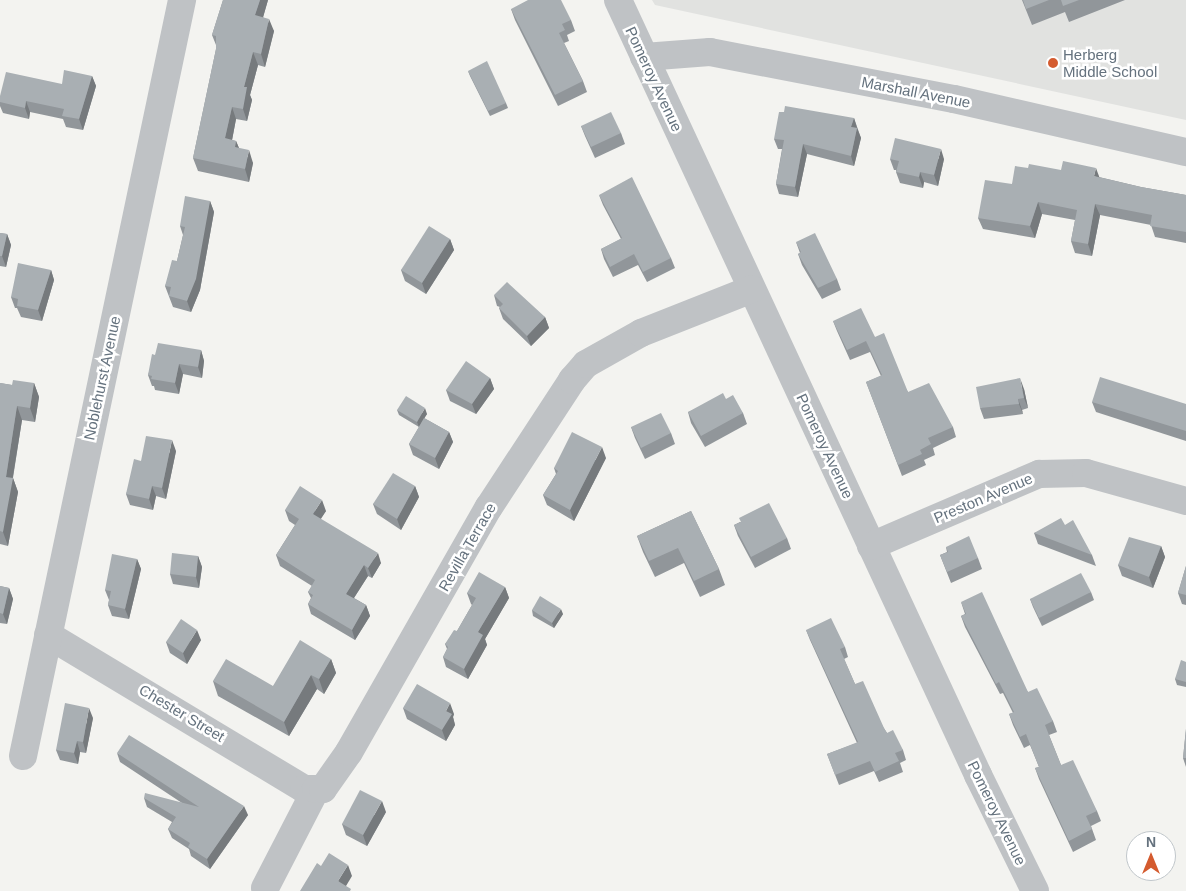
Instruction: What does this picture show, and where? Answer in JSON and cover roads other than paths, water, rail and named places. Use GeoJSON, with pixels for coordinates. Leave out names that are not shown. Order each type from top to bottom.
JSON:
{"type":"FeatureCollection","features":[{"type":"Feature","properties":{"kind":"street","name":"Noblehurst Avenue"},"geometry":{"type":"LineString","coordinates":[[23,756],[182,0]]}},
{"type":"Feature","properties":{"kind":"street","name":"Pomeroy Avenue"},"geometry":{"type":"LineString","coordinates":[[618,0],[871,546],[1035,891]]}},
{"type":"Feature","properties":{"kind":"street","name":"Marshall Avenue"},"geometry":{"type":"LineString","coordinates":[[644,57],[710,52],[954,99],[1186,152]]}},
{"type":"Feature","properties":{"kind":"street","name":"Revilla Terrace"},"geometry":{"type":"LineString","coordinates":[[265,888],[316,789],[323,789],[349,752],[489,507],[586,364],[641,333],[752,289]]}},
{"type":"Feature","properties":{"kind":"street","name":"Preston Avenue"},"geometry":{"type":"LineString","coordinates":[[871,546],[1038,474],[1086,473],[1186,501]]}},
{"type":"Feature","properties":{"kind":"street","name":"Chester Street"},"geometry":{"type":"LineString","coordinates":[[48,635],[304,789],[316,789]]}},
{"type":"Feature","properties":{"kind":"place","name":"Herberg Middle School"},"geometry":{"type":"Point","coordinates":[1053,63]}}]}
